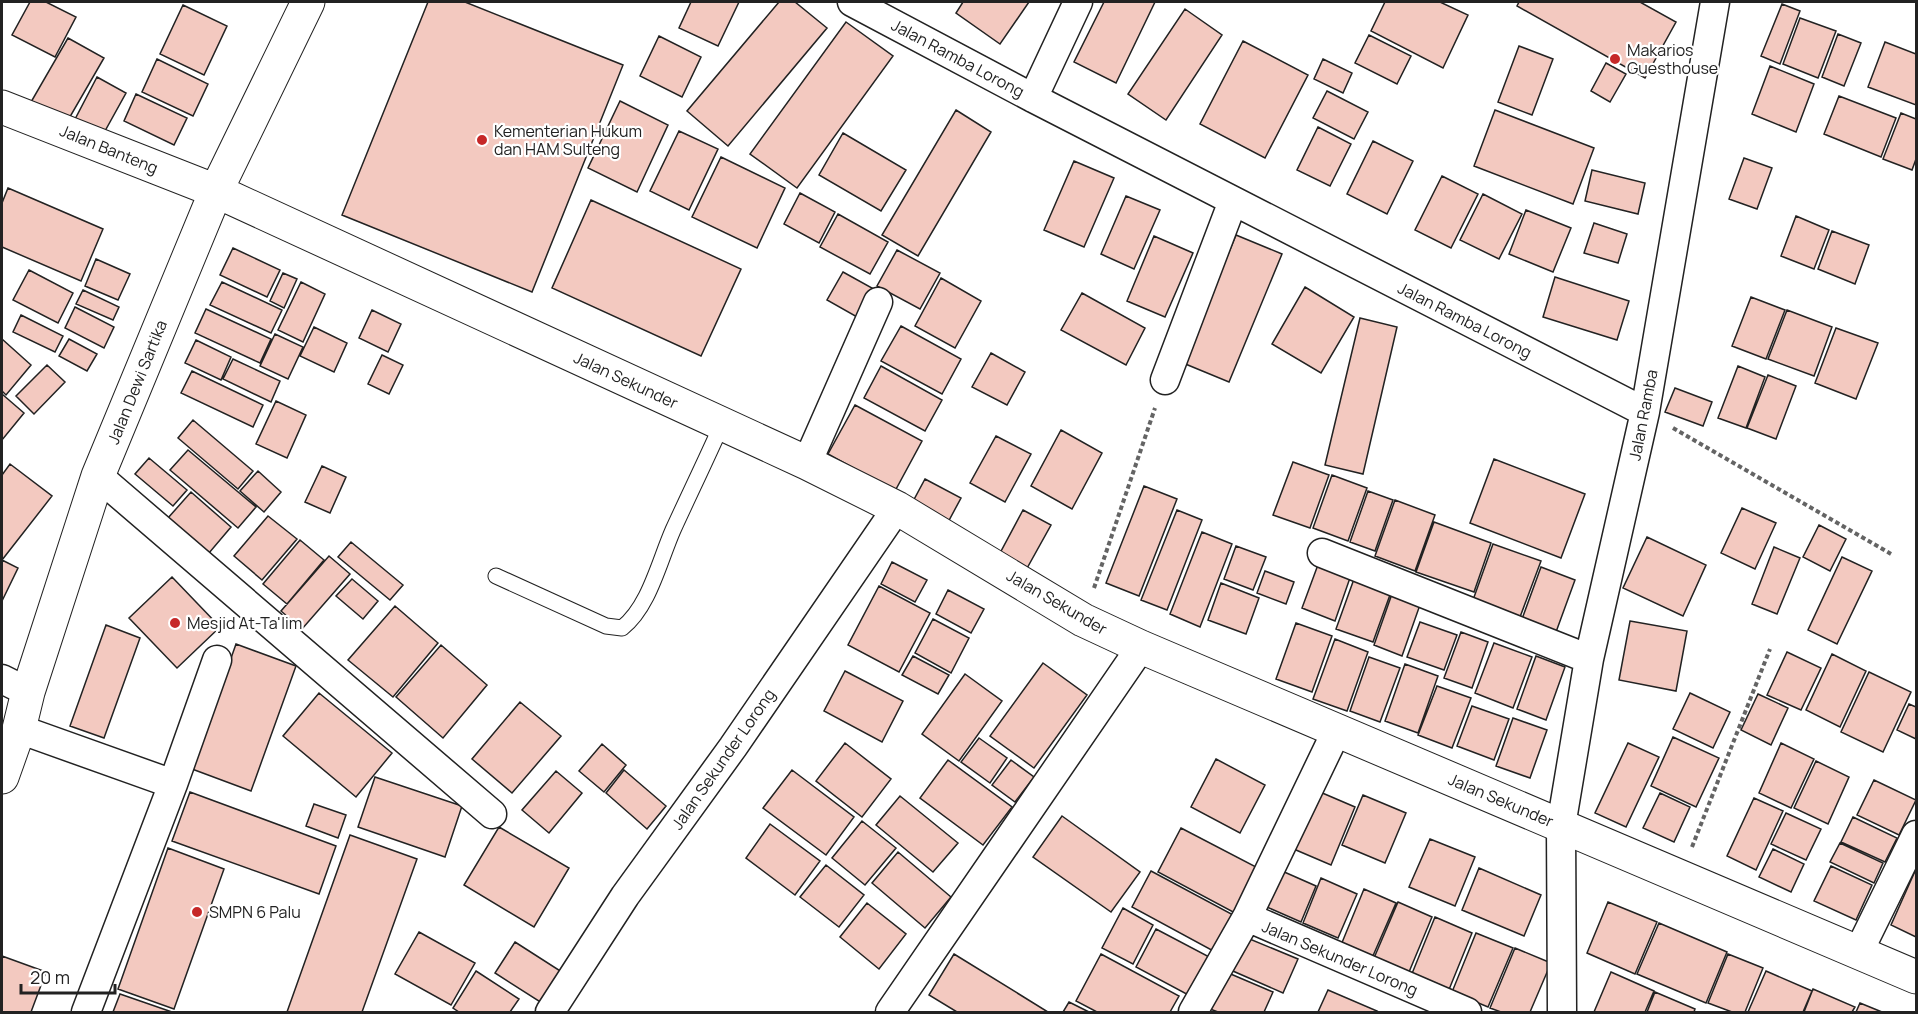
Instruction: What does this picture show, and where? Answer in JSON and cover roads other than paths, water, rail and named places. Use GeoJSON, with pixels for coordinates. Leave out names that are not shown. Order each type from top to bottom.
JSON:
{"type":"FeatureCollection","features":[{"type":"Feature","properties":{"kind":"street","name":"Jalan Dewi Sartika"},"geometry":{"type":"LineString","coordinates":[[2,777],[19,729],[15,686],[98,476],[216,191],[308,2]]}},
{"type":"Feature","properties":{"kind":"street","name":"Jalan Ramba Lorong"},"geometry":{"type":"LineString","coordinates":[[852,2],[1033,98],[1645,412]]}},
{"type":"Feature","properties":{"kind":"street","name":"Jalan Ramba Lorong"},"geometry":{"type":"LineString","coordinates":[[1033,98],[1078,2]]}},
{"type":"Feature","properties":{"kind":"street","name":"Jalan Ramba"},"geometry":{"type":"LineString","coordinates":[[1561,826],[1589,658],[1645,412],[1715,2]]}},
{"type":"Feature","properties":{"kind":"street","name":"Jalan Banteng"},"geometry":{"type":"LineString","coordinates":[[2,107],[216,191]]}},
{"type":"Feature","properties":{"kind":"street","name":"Jalan Sekunder"},"geometry":{"type":"LineString","coordinates":[[216,191],[807,463],[897,508],[1083,620],[1140,647],[1917,977]]}},
{"type":"Feature","properties":{"kind":"street"},"geometry":{"type":"LineString","coordinates":[[1165,380],[1233,201]]}},
{"type":"Feature","properties":{"kind":"street"},"geometry":{"type":"LineString","coordinates":[[807,463],[878,302]]}},
{"type":"Feature","properties":{"kind":"street"},"geometry":{"type":"LineString","coordinates":[[98,476],[492,814]]}},
{"type":"Feature","properties":{"kind":"street","name":"Jalan Sekunder Lorong"},"geometry":{"type":"LineString","coordinates":[[550,1012],[625,896],[733,747],[897,508]]}},
{"type":"Feature","properties":{"kind":"street"},"geometry":{"type":"LineString","coordinates":[[1322,553],[1589,658]]}},
{"type":"Feature","properties":{"kind":"street"},"geometry":{"type":"LineString","coordinates":[[890,1012],[1140,647]]}},
{"type":"Feature","properties":{"kind":"street"},"geometry":{"type":"LineString","coordinates":[[86,1012],[173,784],[217,660]]}},
{"type":"Feature","properties":{"kind":"street"},"geometry":{"type":"LineString","coordinates":[[19,729],[173,784]]}},
{"type":"Feature","properties":{"kind":"street","name":"Jalan Sekunder Lorong"},"geometry":{"type":"LineString","coordinates":[[1193,1012],[1247,917],[1337,730]]}},
{"type":"Feature","properties":{"kind":"street"},"geometry":{"type":"LineString","coordinates":[[1561,826],[1562,1012]]}},
{"type":"Feature","properties":{"kind":"street"},"geometry":{"type":"LineString","coordinates":[[1859,951],[1917,835]]}},
{"type":"Feature","properties":{"kind":"street","name":"Jalan Sekunder Lorong"},"geometry":{"type":"LineString","coordinates":[[1247,917],[1467,1012]]}},
{"type":"Feature","properties":{"kind":"lane"},"geometry":{"type":"LineString","coordinates":[[496,576],[606,626],[622,628],[634,619],[641,607],[722,424]]}},
{"type":"Feature","properties":{"kind":"place","name":"Makarios Guesthouse"},"geometry":{"type":"Point","coordinates":[1615,59]}},
{"type":"Feature","properties":{"kind":"place","name":"Kementerian Hukum dan HAM Sulteng"},"geometry":{"type":"Point","coordinates":[482,140]}},
{"type":"Feature","properties":{"kind":"place","name":"Mesjid At-Ta'lim"},"geometry":{"type":"Point","coordinates":[175,623]}},
{"type":"Feature","properties":{"kind":"place","name":"SMPN 6 Palu"},"geometry":{"type":"Point","coordinates":[197,912]}}]}
